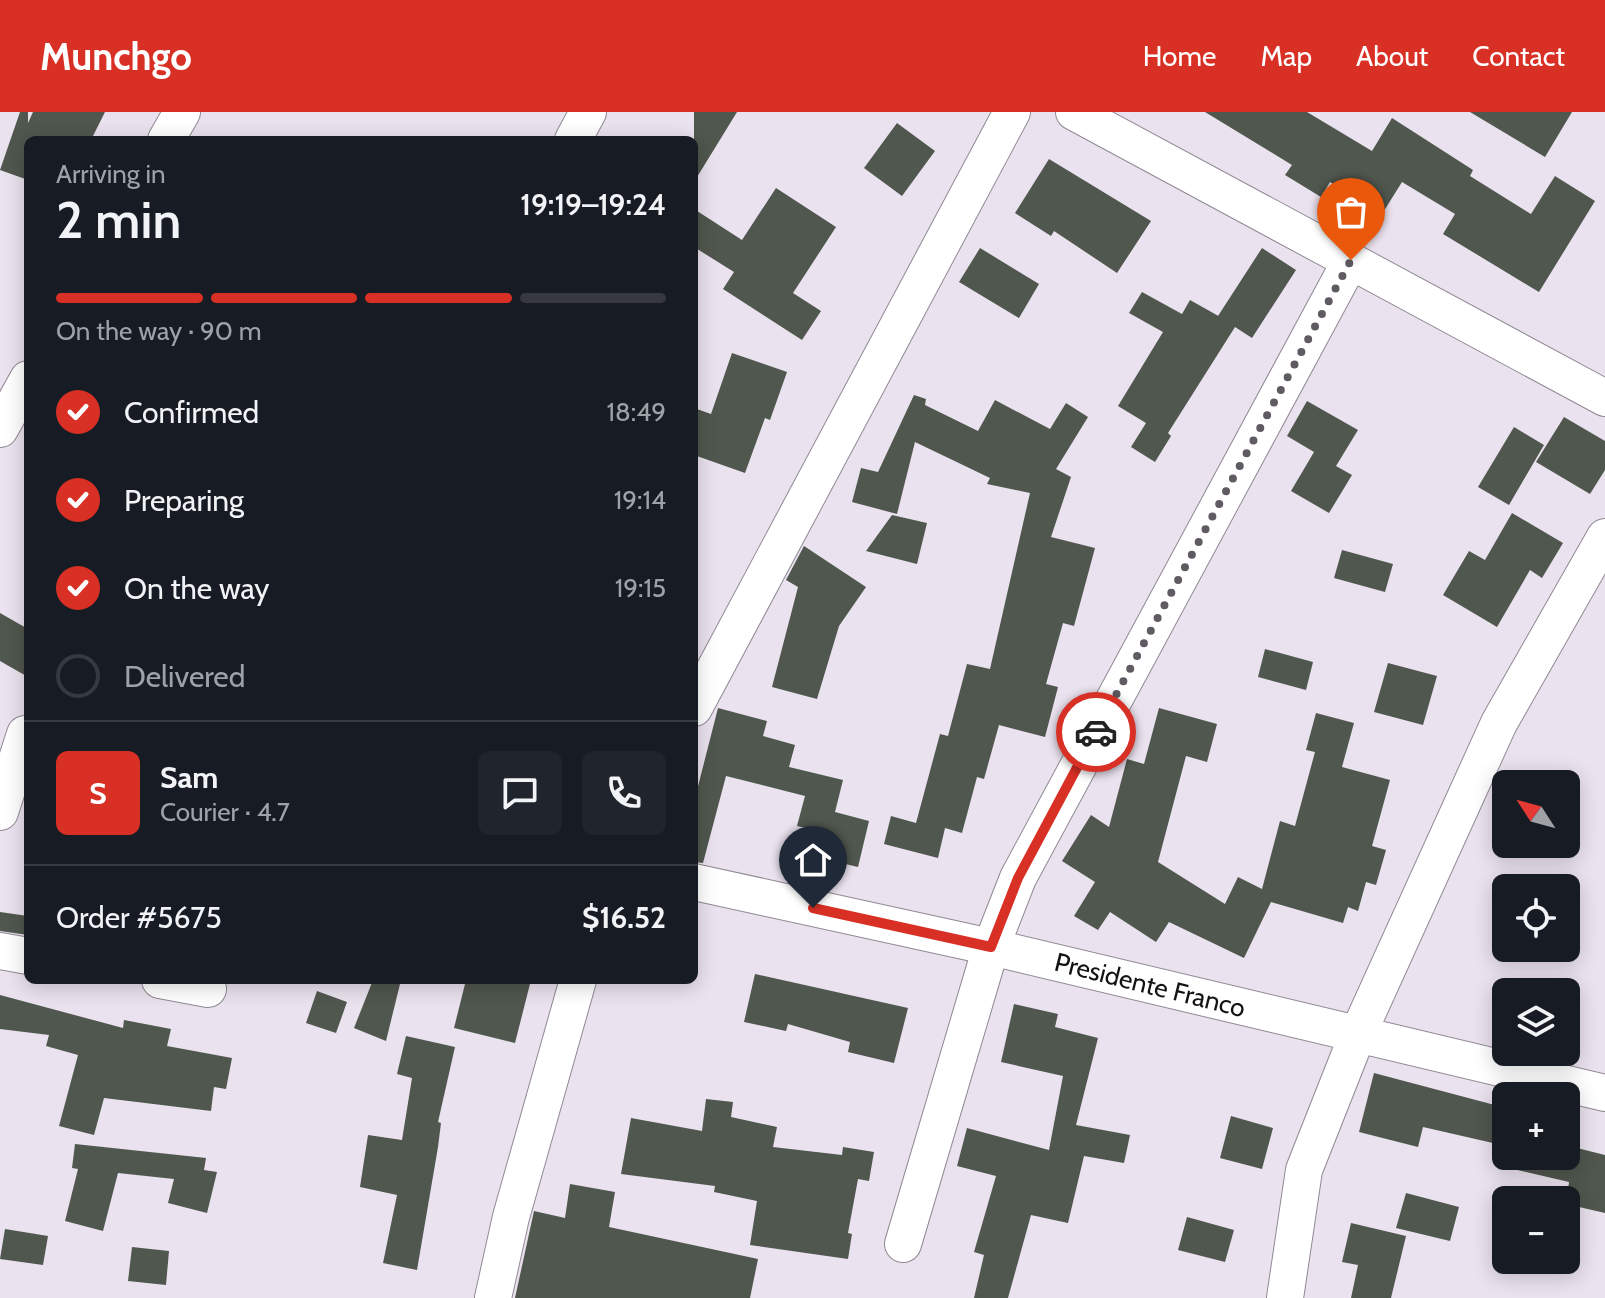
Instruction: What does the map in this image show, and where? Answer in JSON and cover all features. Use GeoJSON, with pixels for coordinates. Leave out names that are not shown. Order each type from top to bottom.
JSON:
{"type":"FeatureCollection","features":[{"type":"Feature","properties":{"kind":"street"},"geometry":{"type":"LineString","coordinates":[[168,136],[182,112]]}},
{"type":"Feature","properties":{"kind":"street"},"geometry":{"type":"LineString","coordinates":[[575,136],[588,112]]}},
{"type":"Feature","properties":{"kind":"street"},"geometry":{"type":"LineString","coordinates":[[698,701],[1012,112]]}},
{"type":"Feature","properties":{"kind":"street"},"geometry":{"type":"LineString","coordinates":[[1074,112],[1605,398]]}},
{"type":"Feature","properties":{"kind":"street"},"geometry":{"type":"LineString","coordinates":[[903,1244],[991,947],[1018,878],[1351,260]]}},
{"type":"Feature","properties":{"kind":"street"},"geometry":{"type":"LineString","coordinates":[[0,374],[24,379]]}},
{"type":"Feature","properties":{"kind":"street"},"geometry":{"type":"LineString","coordinates":[[0,429],[24,387]]}},
{"type":"Feature","properties":{"kind":"street"},"geometry":{"type":"LineString","coordinates":[[1285,1298],[1304,1170],[1357,1036],[1499,723],[1605,537]]}},
{"type":"Feature","properties":{"kind":"street"},"geometry":{"type":"LineString","coordinates":[[0,812],[18,732]]}},
{"type":"Feature","properties":{"kind":"street","name":"Presidente Franco"},"geometry":{"type":"LineString","coordinates":[[698,883],[991,947],[1605,1093]]}},
{"type":"Feature","properties":{"kind":"street"},"geometry":{"type":"LineString","coordinates":[[0,951],[24,955]]}},
{"type":"Feature","properties":{"kind":"street"},"geometry":{"type":"LineString","coordinates":[[181,984],[208,989]]}},
{"type":"Feature","properties":{"kind":"street"},"geometry":{"type":"LineString","coordinates":[[493,1298],[511,1217],[577,984]]}},
{"type":"Feature","properties":{"kind":"building"},"geometry":{"type":"Polygon","coordinates":[[[20,112],[28,112],[28,123],[33,112],[105,112],[93,136],[24,136],[24,179],[0,170],[20,112]]]}},
{"type":"Feature","properties":{"kind":"building"},"geometry":{"type":"Polygon","coordinates":[[[694,112],[737,112],[698,175],[698,136],[694,136],[694,112]]]}},
{"type":"Feature","properties":{"kind":"building"},"geometry":{"type":"Polygon","coordinates":[[[1205,112],[1307,112],[1372,151],[1392,118],[1473,170],[1470,176],[1531,214],[1555,176],[1595,201],[1539,292],[1443,234],[1455,214],[1402,182],[1382,214],[1330,182],[1321,197],[1285,175],[1292,165],[1205,112]]]}},
{"type":"Feature","properties":{"kind":"building"},"geometry":{"type":"Polygon","coordinates":[[[1470,112],[1572,112],[1545,157],[1470,112]]]}},
{"type":"Feature","properties":{"kind":"building"},"geometry":{"type":"Polygon","coordinates":[[[897,123],[935,151],[902,196],[864,168],[897,123]]]}},
{"type":"Feature","properties":{"kind":"building"},"geometry":{"type":"Polygon","coordinates":[[[1049,159],[1151,221],[1117,273],[1054,231],[1051,236],[1015,213],[1049,159]]]}},
{"type":"Feature","properties":{"kind":"building"},"geometry":{"type":"Polygon","coordinates":[[[776,188],[836,227],[793,293],[821,311],[802,340],[723,289],[734,272],[698,250],[698,212],[742,240],[776,188]]]}},
{"type":"Feature","properties":{"kind":"building"},"geometry":{"type":"Polygon","coordinates":[[[980,248],[1039,284],[1019,318],[959,282],[980,248]]]}},
{"type":"Feature","properties":{"kind":"building"},"geometry":{"type":"Polygon","coordinates":[[[1262,248],[1296,270],[1252,338],[1235,327],[1168,433],[1171,436],[1155,462],[1131,447],[1146,423],[1118,406],[1163,332],[1129,313],[1142,292],[1182,314],[1190,300],[1218,316],[1262,248]]]}},
{"type":"Feature","properties":{"kind":"building"},"geometry":{"type":"Polygon","coordinates":[[[732,353],[787,372],[770,420],[765,418],[745,473],[698,456],[698,409],[711,414],[732,353]]]}},
{"type":"Feature","properties":{"kind":"building"},"geometry":{"type":"Polygon","coordinates":[[[914,395],[926,399],[925,405],[978,431],[995,400],[1050,429],[1066,403],[1088,417],[1056,469],[1071,477],[1051,537],[1095,548],[1074,626],[1063,623],[1046,684],[1058,687],[1045,737],[999,725],[984,779],[977,777],[962,833],[945,828],[938,858],[884,844],[891,816],[916,823],[940,734],[948,736],[967,664],[990,669],[1030,493],[987,484],[990,478],[915,442],[897,514],[852,502],[861,468],[878,472],[914,395]]]}},
{"type":"Feature","properties":{"kind":"building"},"geometry":{"type":"Polygon","coordinates":[[[1307,401],[1358,430],[1336,466],[1352,475],[1329,513],[1291,491],[1314,452],[1287,436],[1307,401]]]}},
{"type":"Feature","properties":{"kind":"building"},"geometry":{"type":"Polygon","coordinates":[[[1564,417],[1605,441],[1605,470],[1590,494],[1536,462],[1564,417]]]}},
{"type":"Feature","properties":{"kind":"building"},"geometry":{"type":"Polygon","coordinates":[[[1514,427],[1544,445],[1509,505],[1478,487],[1514,427]]]}},
{"type":"Feature","properties":{"kind":"building"},"geometry":{"type":"Polygon","coordinates":[[[1512,513],[1563,543],[1542,578],[1530,570],[1497,627],[1443,595],[1469,551],[1485,560],[1512,513]]]}},
{"type":"Feature","properties":{"kind":"building"},"geometry":{"type":"Polygon","coordinates":[[[892,515],[927,523],[917,564],[866,551],[892,515]]]}},
{"type":"Feature","properties":{"kind":"building"},"geometry":{"type":"Polygon","coordinates":[[[804,546],[866,587],[839,626],[817,699],[772,687],[798,587],[786,580],[804,546]]]}},
{"type":"Feature","properties":{"kind":"building"},"geometry":{"type":"Polygon","coordinates":[[[1342,550],[1393,564],[1385,592],[1334,578],[1342,550]]]}},
{"type":"Feature","properties":{"kind":"building"},"geometry":{"type":"Polygon","coordinates":[[[0,613],[24,627],[24,675],[0,661],[0,613]]]}},
{"type":"Feature","properties":{"kind":"building"},"geometry":{"type":"Polygon","coordinates":[[[1265,649],[1313,662],[1306,690],[1258,677],[1265,649]]]}},
{"type":"Feature","properties":{"kind":"building"},"geometry":{"type":"Polygon","coordinates":[[[1388,663],[1437,676],[1423,725],[1374,712],[1388,663]]]}},
{"type":"Feature","properties":{"kind":"building"},"geometry":{"type":"Polygon","coordinates":[[[718,708],[767,721],[763,736],[795,745],[789,767],[843,780],[835,812],[869,821],[858,867],[820,858],[827,833],[797,826],[805,796],[726,776],[703,863],[698,862],[698,786],[718,708]]]}},
{"type":"Feature","properties":{"kind":"building"},"geometry":{"type":"Polygon","coordinates":[[[1159,708],[1217,724],[1207,762],[1186,756],[1158,862],[1225,904],[1238,877],[1262,889],[1280,821],[1295,826],[1315,752],[1306,750],[1316,713],[1354,723],[1342,767],[1390,780],[1372,846],[1386,850],[1376,885],[1366,882],[1358,911],[1348,907],[1343,923],[1271,902],[1244,958],[1169,922],[1156,942],[1110,912],[1098,930],[1074,916],[1095,882],[1062,861],[1091,815],[1109,827],[1127,759],[1144,764],[1159,708]]]}},
{"type":"Feature","properties":{"kind":"building"},"geometry":{"type":"Polygon","coordinates":[[[0,912],[24,915],[24,934],[0,931],[0,912]]]}},
{"type":"Feature","properties":{"kind":"building"},"geometry":{"type":"Polygon","coordinates":[[[755,974],[908,1008],[894,1063],[848,1052],[850,1042],[788,1024],[786,1031],[744,1022],[755,974]]]}},
{"type":"Feature","properties":{"kind":"building"},"geometry":{"type":"Polygon","coordinates":[[[371,984],[400,984],[386,1041],[354,1028],[371,984]]]}},
{"type":"Feature","properties":{"kind":"building"},"geometry":{"type":"Polygon","coordinates":[[[465,984],[530,984],[515,1043],[454,1028],[465,984]]]}},
{"type":"Feature","properties":{"kind":"building"},"geometry":{"type":"Polygon","coordinates":[[[317,991],[347,1002],[336,1033],[306,1023],[317,991]]]}},
{"type":"Feature","properties":{"kind":"building"},"geometry":{"type":"Polygon","coordinates":[[[0,995],[123,1028],[124,1020],[171,1029],[167,1046],[232,1058],[226,1089],[214,1087],[211,1111],[104,1098],[94,1135],[59,1126],[78,1055],[46,1046],[49,1035],[0,1029],[0,995]]]}},
{"type":"Feature","properties":{"kind":"building"},"geometry":{"type":"Polygon","coordinates":[[[1014,1004],[1058,1014],[1055,1027],[1098,1038],[1076,1125],[1130,1135],[1124,1163],[1084,1156],[1068,1223],[1031,1215],[1008,1298],[974,1298],[984,1255],[974,1252],[996,1176],[957,1166],[967,1128],[1049,1150],[1063,1076],[1001,1062],[1014,1004]]]}},
{"type":"Feature","properties":{"kind":"building"},"geometry":{"type":"Polygon","coordinates":[[[406,1036],[455,1047],[438,1122],[441,1123],[438,1147],[417,1270],[383,1263],[397,1195],[360,1187],[368,1135],[402,1140],[412,1078],[397,1074],[406,1036]]]}},
{"type":"Feature","properties":{"kind":"building"},"geometry":{"type":"Polygon","coordinates":[[[1374,1073],[1492,1104],[1492,1143],[1423,1127],[1418,1147],[1359,1132],[1374,1073]]]}},
{"type":"Feature","properties":{"kind":"building"},"geometry":{"type":"Polygon","coordinates":[[[706,1099],[733,1102],[731,1117],[777,1127],[773,1147],[842,1155],[843,1147],[874,1152],[869,1181],[858,1179],[848,1233],[852,1234],[848,1259],[750,1245],[757,1201],[714,1192],[715,1186],[621,1174],[631,1118],[702,1131],[706,1099]]]}},
{"type":"Feature","properties":{"kind":"building"},"geometry":{"type":"Polygon","coordinates":[[[1231,1116],[1273,1128],[1262,1169],[1220,1158],[1231,1116]]]}},
{"type":"Feature","properties":{"kind":"building"},"geometry":{"type":"Polygon","coordinates":[[[75,1144],[206,1158],[204,1170],[217,1172],[207,1213],[168,1203],[174,1179],[118,1173],[103,1231],[65,1221],[78,1169],[72,1168],[75,1144]]]}},
{"type":"Feature","properties":{"kind":"building"},"geometry":{"type":"Polygon","coordinates":[[[1580,1149],[1605,1155],[1605,1213],[1580,1207],[1580,1186],[1568,1186],[1569,1182],[1517,1170],[1580,1170],[1580,1149]]]}},
{"type":"Feature","properties":{"kind":"building"},"geometry":{"type":"Polygon","coordinates":[[[570,1184],[615,1192],[609,1227],[758,1259],[750,1298],[515,1298],[534,1211],[565,1218],[570,1184]]]}},
{"type":"Feature","properties":{"kind":"building"},"geometry":{"type":"Polygon","coordinates":[[[1406,1193],[1459,1207],[1450,1241],[1396,1228],[1406,1193]]]}},
{"type":"Feature","properties":{"kind":"building"},"geometry":{"type":"Polygon","coordinates":[[[1187,1217],[1234,1230],[1225,1262],[1178,1250],[1187,1217]]]}},
{"type":"Feature","properties":{"kind":"building"},"geometry":{"type":"Polygon","coordinates":[[[1351,1223],[1406,1236],[1391,1298],[1351,1298],[1358,1265],[1342,1262],[1351,1223]]]}},
{"type":"Feature","properties":{"kind":"building"},"geometry":{"type":"Polygon","coordinates":[[[5,1229],[48,1236],[43,1265],[0,1259],[5,1229]]]}},
{"type":"Feature","properties":{"kind":"building"},"geometry":{"type":"Polygon","coordinates":[[[132,1247],[169,1251],[166,1285],[128,1281],[132,1247]]]}},
{"type":"Feature","properties":{"kind":"way so far"},"geometry":{"type":"LineString","coordinates":[[1096,732],[1351,260]]}},
{"type":"Feature","properties":{"kind":"route"},"geometry":{"type":"LineString","coordinates":[[813,908],[991,947],[1018,878],[1096,732]]}}]}
